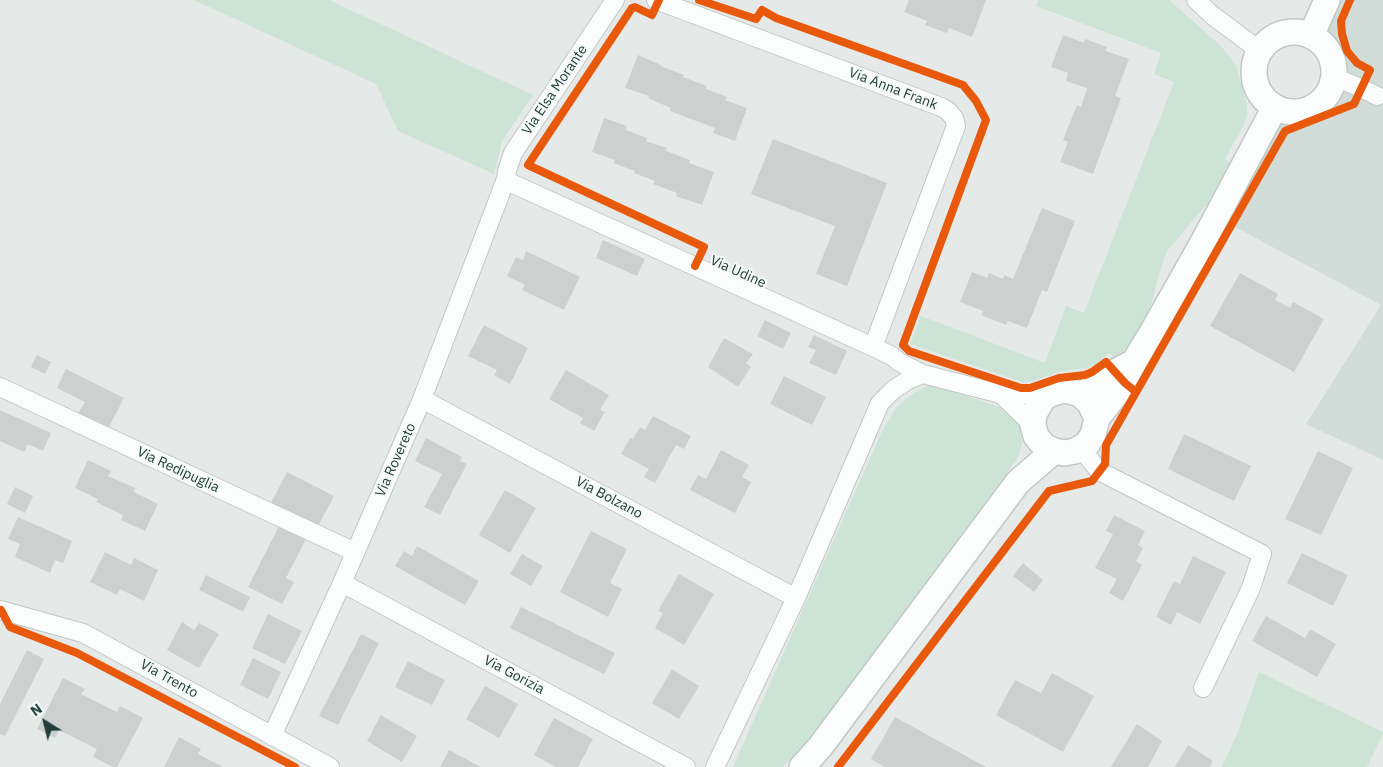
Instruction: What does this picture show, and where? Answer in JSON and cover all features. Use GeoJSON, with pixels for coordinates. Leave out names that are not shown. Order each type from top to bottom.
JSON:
{"type":"FeatureCollection","features":[{"type":"Feature","properties":{"kind":"street","name":"Via Elsa Morante"},"geometry":{"type":"LineString","coordinates":[[509,181],[507,171],[512,153],[615,0]]}},
{"type":"Feature","properties":{"kind":"street","name":"Via Anna Frank"},"geometry":{"type":"LineString","coordinates":[[656,0],[941,107],[954,118],[956,126],[873,346]]}},
{"type":"Feature","properties":{"kind":"street"},"geometry":{"type":"LineString","coordinates":[[1196,0],[1212,15],[1260,51]]}},
{"type":"Feature","properties":{"kind":"street"},"geometry":{"type":"LineString","coordinates":[[1312,36],[1327,0]]}},
{"type":"Feature","properties":{"kind":"street"},"geometry":{"type":"LineString","coordinates":[[1289,32],[1300,32],[1312,36],[1322,43],[1329,53],[1333,64],[1334,77],[1330,89],[1323,100],[1312,107],[1300,111],[1287,111],[1275,107],[1265,99],[1258,88],[1255,76],[1255,63],[1260,51],[1277,36],[1289,32]]}},
{"type":"Feature","properties":{"kind":"street"},"geometry":{"type":"LineString","coordinates":[[1334,77],[1378,96]]}},
{"type":"Feature","properties":{"kind":"street"},"geometry":{"type":"LineString","coordinates":[[1001,394],[1041,437],[1064,453],[1076,451],[1087,444],[1093,434],[1097,418],[1125,383],[1134,362],[1201,246],[1275,107]]}},
{"type":"Feature","properties":{"kind":"street","name":"Via Udine"},"geometry":{"type":"LineString","coordinates":[[509,181],[873,346],[922,374],[1001,394],[1048,395]]}},
{"type":"Feature","properties":{"kind":"street","name":"Via Rovereto"},"geometry":{"type":"LineString","coordinates":[[272,736],[342,583],[422,399],[509,181]]}},
{"type":"Feature","properties":{"kind":"street"},"geometry":{"type":"LineString","coordinates":[[1081,395],[1115,372],[1134,362]]}},
{"type":"Feature","properties":{"kind":"street"},"geometry":{"type":"LineString","coordinates":[[715,767],[796,598],[880,404],[893,390],[908,380],[922,374]]}},
{"type":"Feature","properties":{"kind":"street","name":"Via Redipuglia"},"geometry":{"type":"LineString","coordinates":[[0,388],[355,552]]}},
{"type":"Feature","properties":{"kind":"street"},"geometry":{"type":"LineString","coordinates":[[802,767],[826,740],[1018,482],[1041,437],[1036,409],[1042,400],[1048,395],[1063,390],[1074,392],[1089,402],[1097,418]]}},
{"type":"Feature","properties":{"kind":"street","name":"Via Bolzano"},"geometry":{"type":"LineString","coordinates":[[422,399],[796,598]]}},
{"type":"Feature","properties":{"kind":"street"},"geometry":{"type":"LineString","coordinates":[[1081,448],[1099,471],[1262,554],[1251,588],[1203,688]]}},
{"type":"Feature","properties":{"kind":"street","name":"Via Gorizia"},"geometry":{"type":"LineString","coordinates":[[342,583],[686,767]]}},
{"type":"Feature","properties":{"kind":"street","name":"Via Trento"},"geometry":{"type":"LineString","coordinates":[[0,610],[83,633],[330,767]]}},
{"type":"Feature","properties":{"kind":"shaded area"},"geometry":{"type":"Polygon","coordinates":[[[1336,0],[1383,0],[1383,460],[1306,424],[1381,305],[1224,221],[1280,119],[1293,119],[1326,107],[1338,94],[1345,67],[1337,47],[1322,30],[1336,0]]]}},
{"type":"Feature","properties":{"kind":"green space"},"geometry":{"type":"Polygon","coordinates":[[[194,0],[329,0],[533,95],[502,141],[494,174],[398,131],[376,84],[194,0]]]}},
{"type":"Feature","properties":{"kind":"green space"},"geometry":{"type":"Polygon","coordinates":[[[1038,0],[1169,0],[1220,45],[1230,57],[1237,68],[1247,105],[1247,116],[1225,159],[1230,162],[1207,204],[1167,251],[1145,324],[1135,339],[1114,358],[1109,353],[1088,368],[1058,372],[1030,382],[1022,382],[910,344],[921,316],[1045,363],[1066,306],[1084,313],[1174,82],[1154,74],[1161,53],[1036,6],[1038,0]]]}},
{"type":"Feature","properties":{"kind":"green space"},"geometry":{"type":"Polygon","coordinates":[[[930,384],[1006,409],[1021,423],[1022,445],[1017,459],[808,740],[783,767],[733,767],[883,429],[896,408],[914,393],[930,384]]]}},
{"type":"Feature","properties":{"kind":"green space"},"geometry":{"type":"Polygon","coordinates":[[[1259,672],[1383,732],[1367,767],[1222,767],[1237,734],[1259,672]]]}},
{"type":"Feature","properties":{"kind":"building"},"geometry":{"type":"Polygon","coordinates":[[[909,0],[986,0],[972,37],[949,28],[947,33],[925,25],[927,21],[904,12],[909,0]]]}},
{"type":"Feature","properties":{"kind":"building"},"geometry":{"type":"Polygon","coordinates":[[[1063,35],[1084,43],[1085,39],[1107,47],[1106,51],[1129,59],[1115,96],[1121,98],[1093,174],[1060,162],[1068,142],[1063,140],[1077,105],[1081,107],[1087,88],[1066,81],[1068,73],[1051,67],[1063,35]]]}},
{"type":"Feature","properties":{"kind":"building"},"geometry":{"type":"Polygon","coordinates":[[[638,55],[684,75],[683,77],[707,86],[706,89],[727,97],[725,100],[747,108],[735,141],[713,133],[715,128],[670,111],[671,108],[648,98],[649,96],[625,88],[638,55]]]}},
{"type":"Feature","properties":{"kind":"building"},"geometry":{"type":"Polygon","coordinates":[[[604,118],[627,126],[626,130],[647,138],[646,141],[667,148],[666,151],[690,160],[689,163],[714,172],[702,205],[676,196],[677,193],[653,184],[655,181],[613,163],[615,160],[592,152],[604,118]]]}},
{"type":"Feature","properties":{"kind":"building"},"geometry":{"type":"Polygon","coordinates":[[[773,139],[887,183],[847,286],[816,274],[835,226],[751,194],[773,139]]]}},
{"type":"Feature","properties":{"kind":"building"},"geometry":{"type":"Polygon","coordinates":[[[1042,208],[1075,221],[1047,292],[1042,290],[1027,328],[1008,321],[1006,325],[981,315],[983,311],[960,302],[972,272],[987,278],[989,273],[1003,279],[1004,275],[1013,279],[1042,208]]]}},
{"type":"Feature","properties":{"kind":"building"},"geometry":{"type":"Polygon","coordinates":[[[603,240],[645,259],[637,276],[596,258],[603,240]]]}},
{"type":"Feature","properties":{"kind":"building"},"geometry":{"type":"Polygon","coordinates":[[[526,251],[580,277],[564,310],[522,290],[525,285],[507,276],[516,257],[523,260],[526,251]]]}},
{"type":"Feature","properties":{"kind":"building"},"geometry":{"type":"Polygon","coordinates":[[[1240,273],[1278,294],[1275,300],[1290,308],[1293,302],[1324,319],[1294,372],[1210,326],[1240,273]]]}},
{"type":"Feature","properties":{"kind":"building"},"geometry":{"type":"Polygon","coordinates":[[[765,320],[791,333],[783,349],[757,336],[765,320]]]}},
{"type":"Feature","properties":{"kind":"building"},"geometry":{"type":"Polygon","coordinates":[[[484,325],[528,348],[510,384],[494,375],[497,370],[468,356],[484,325]]]}},
{"type":"Feature","properties":{"kind":"building"},"geometry":{"type":"Polygon","coordinates":[[[814,335],[847,351],[836,375],[809,363],[816,350],[808,347],[814,335]]]}},
{"type":"Feature","properties":{"kind":"building"},"geometry":{"type":"Polygon","coordinates":[[[724,338],[753,354],[746,363],[751,367],[738,387],[708,367],[724,338]]]}},
{"type":"Feature","properties":{"kind":"building"},"geometry":{"type":"Polygon","coordinates":[[[37,355],[51,362],[45,374],[31,367],[37,355]]]}},
{"type":"Feature","properties":{"kind":"building"},"geometry":{"type":"Polygon","coordinates":[[[66,369],[124,398],[108,429],[78,414],[85,402],[57,388],[66,369]]]}},
{"type":"Feature","properties":{"kind":"building"},"geometry":{"type":"Polygon","coordinates":[[[566,370],[609,395],[600,410],[605,412],[594,431],[580,423],[583,418],[549,399],[566,370]]]}},
{"type":"Feature","properties":{"kind":"building"},"geometry":{"type":"Polygon","coordinates":[[[784,376],[826,397],[812,425],[770,404],[784,376]]]}},
{"type":"Feature","properties":{"kind":"building"},"geometry":{"type":"Polygon","coordinates":[[[0,410],[51,433],[43,451],[28,444],[24,452],[0,441],[0,410]]]}},
{"type":"Feature","properties":{"kind":"building"},"geometry":{"type":"Polygon","coordinates":[[[653,416],[691,436],[684,449],[676,445],[655,483],[644,477],[649,469],[621,454],[630,438],[633,439],[640,427],[645,430],[653,416]]]}},
{"type":"Feature","properties":{"kind":"building"},"geometry":{"type":"Polygon","coordinates":[[[1184,434],[1251,466],[1234,501],[1168,469],[1184,434]]]}},
{"type":"Feature","properties":{"kind":"building"},"geometry":{"type":"Polygon","coordinates":[[[426,438],[462,457],[460,461],[467,464],[440,515],[424,507],[442,474],[415,461],[426,438]]]}},
{"type":"Feature","properties":{"kind":"building"},"geometry":{"type":"Polygon","coordinates":[[[721,450],[749,465],[742,477],[751,482],[735,513],[690,490],[698,475],[706,479],[721,450]]]}},
{"type":"Feature","properties":{"kind":"building"},"geometry":{"type":"Polygon","coordinates":[[[1318,451],[1353,468],[1321,535],[1285,519],[1318,451]]]}},
{"type":"Feature","properties":{"kind":"building"},"geometry":{"type":"Polygon","coordinates":[[[88,460],[111,471],[108,476],[135,488],[134,492],[158,504],[145,531],[121,520],[123,515],[96,502],[98,499],[75,488],[88,460]]]}},
{"type":"Feature","properties":{"kind":"building"},"geometry":{"type":"Polygon","coordinates":[[[287,472],[334,496],[318,526],[271,503],[287,472]]]}},
{"type":"Feature","properties":{"kind":"building"},"geometry":{"type":"Polygon","coordinates":[[[15,487],[33,496],[25,513],[7,504],[15,487]]]}},
{"type":"Feature","properties":{"kind":"building"},"geometry":{"type":"Polygon","coordinates":[[[505,490],[536,508],[510,553],[479,535],[505,490]]]}},
{"type":"Feature","properties":{"kind":"building"},"geometry":{"type":"Polygon","coordinates":[[[1114,515],[1145,531],[1138,545],[1143,548],[1136,561],[1142,565],[1123,601],[1109,593],[1117,579],[1095,568],[1113,534],[1106,531],[1114,515]]]}},
{"type":"Feature","properties":{"kind":"building"},"geometry":{"type":"Polygon","coordinates":[[[18,517],[72,541],[63,563],[55,560],[50,573],[15,557],[20,544],[8,539],[18,517]]]}},
{"type":"Feature","properties":{"kind":"building"},"geometry":{"type":"Polygon","coordinates":[[[279,526],[306,539],[286,578],[294,582],[282,604],[248,587],[279,526]]]}},
{"type":"Feature","properties":{"kind":"building"},"geometry":{"type":"Polygon","coordinates":[[[591,531],[627,549],[610,583],[622,589],[608,617],[560,592],[591,531]]]}},
{"type":"Feature","properties":{"kind":"building"},"geometry":{"type":"Polygon","coordinates":[[[417,546],[479,581],[465,605],[395,566],[404,551],[412,556],[417,546]]]}},
{"type":"Feature","properties":{"kind":"building"},"geometry":{"type":"Polygon","coordinates":[[[105,552],[131,565],[134,558],[158,570],[144,601],[120,589],[117,595],[90,582],[105,552]]]}},
{"type":"Feature","properties":{"kind":"building"},"geometry":{"type":"Polygon","coordinates":[[[1302,553],[1348,575],[1333,606],[1287,583],[1302,553]]]}},
{"type":"Feature","properties":{"kind":"building"},"geometry":{"type":"Polygon","coordinates":[[[522,554],[543,566],[531,586],[510,574],[522,554]]]}},
{"type":"Feature","properties":{"kind":"building"},"geometry":{"type":"Polygon","coordinates":[[[1193,556],[1226,572],[1200,624],[1177,612],[1171,625],[1156,617],[1174,581],[1180,584],[1193,556]]]}},
{"type":"Feature","properties":{"kind":"building"},"geometry":{"type":"Polygon","coordinates":[[[1023,563],[1043,580],[1034,592],[1013,576],[1023,563]]]}},
{"type":"Feature","properties":{"kind":"building"},"geometry":{"type":"Polygon","coordinates":[[[679,574],[714,594],[684,645],[655,628],[663,613],[658,611],[679,574]]]}},
{"type":"Feature","properties":{"kind":"building"},"geometry":{"type":"Polygon","coordinates":[[[206,575],[250,597],[243,612],[199,590],[206,575]]]}},
{"type":"Feature","properties":{"kind":"building"},"geometry":{"type":"Polygon","coordinates":[[[521,607],[615,653],[604,674],[510,628],[521,607]]]}},
{"type":"Feature","properties":{"kind":"building"},"geometry":{"type":"Polygon","coordinates":[[[268,614],[302,631],[285,664],[252,648],[268,614]]]}},
{"type":"Feature","properties":{"kind":"building"},"geometry":{"type":"Polygon","coordinates":[[[1266,616],[1305,638],[1310,629],[1336,644],[1317,677],[1252,641],[1266,616]]]}},
{"type":"Feature","properties":{"kind":"building"},"geometry":{"type":"Polygon","coordinates":[[[182,622],[194,630],[199,623],[219,634],[199,668],[167,650],[182,622]]]}},
{"type":"Feature","properties":{"kind":"building"},"geometry":{"type":"Polygon","coordinates":[[[361,634],[379,643],[338,725],[319,716],[361,634]]]}},
{"type":"Feature","properties":{"kind":"building"},"geometry":{"type":"Polygon","coordinates":[[[27,650],[44,659],[5,736],[0,734],[0,704],[27,650]]]}},
{"type":"Feature","properties":{"kind":"building"},"geometry":{"type":"Polygon","coordinates":[[[253,658],[281,672],[268,699],[240,685],[253,658]]]}},
{"type":"Feature","properties":{"kind":"building"},"geometry":{"type":"Polygon","coordinates":[[[408,661],[445,680],[432,705],[395,687],[408,661]]]}},
{"type":"Feature","properties":{"kind":"building"},"geometry":{"type":"Polygon","coordinates":[[[672,669],[699,686],[679,719],[652,703],[672,669]]]}},
{"type":"Feature","properties":{"kind":"building"},"geometry":{"type":"Polygon","coordinates":[[[1052,673],[1094,696],[1063,752],[996,715],[1015,680],[1041,693],[1052,673]]]}},
{"type":"Feature","properties":{"kind":"building"},"geometry":{"type":"Polygon","coordinates":[[[63,678],[85,689],[81,694],[117,712],[120,706],[143,718],[117,767],[113,767],[93,757],[97,749],[59,730],[55,738],[37,729],[63,678]]]}},
{"type":"Feature","properties":{"kind":"building"},"geometry":{"type":"Polygon","coordinates":[[[485,686],[518,704],[499,738],[466,719],[485,686]]]}},
{"type":"Feature","properties":{"kind":"building"},"geometry":{"type":"Polygon","coordinates":[[[381,715],[417,736],[402,762],[367,741],[381,715]]]}},
{"type":"Feature","properties":{"kind":"building"},"geometry":{"type":"Polygon","coordinates":[[[895,717],[986,767],[885,767],[871,759],[895,717]]]}},
{"type":"Feature","properties":{"kind":"building"},"geometry":{"type":"Polygon","coordinates":[[[554,718],[593,739],[578,767],[556,767],[534,755],[554,718]]]}},
{"type":"Feature","properties":{"kind":"building"},"geometry":{"type":"Polygon","coordinates":[[[1137,724],[1162,741],[1148,767],[1111,767],[1137,724]]]}},
{"type":"Feature","properties":{"kind":"building"},"geometry":{"type":"Polygon","coordinates":[[[179,737],[201,749],[198,754],[223,767],[164,767],[179,737]]]}},
{"type":"Feature","properties":{"kind":"building"},"geometry":{"type":"Polygon","coordinates":[[[1188,745],[1213,761],[1210,767],[1175,767],[1188,745]]]}},
{"type":"Feature","properties":{"kind":"building"},"geometry":{"type":"Polygon","coordinates":[[[449,750],[481,767],[440,767],[449,750]]]}},
{"type":"Feature","properties":{"kind":"cycle path"},"geometry":{"type":"LineString","coordinates":[[659,0],[652,15],[635,7],[632,8],[528,165],[704,247],[695,266]]}},
{"type":"Feature","properties":{"kind":"cycle path"},"geometry":{"type":"LineString","coordinates":[[699,0],[756,19],[762,10],[776,18],[963,85],[976,101],[986,120],[903,345],[909,351],[1021,388],[1030,388],[1059,378],[1085,375],[1106,362],[1136,392]]}},
{"type":"Feature","properties":{"kind":"cycle path"},"geometry":{"type":"LineString","coordinates":[[838,767],[1049,491],[1092,481],[1105,464],[1106,445],[1285,131],[1354,104],[1370,70],[1357,63],[1347,51],[1342,34],[1341,21],[1350,0]]}},
{"type":"Feature","properties":{"kind":"cycle path"},"geometry":{"type":"LineString","coordinates":[[1,610],[10,627],[77,653],[295,767]]}}]}
